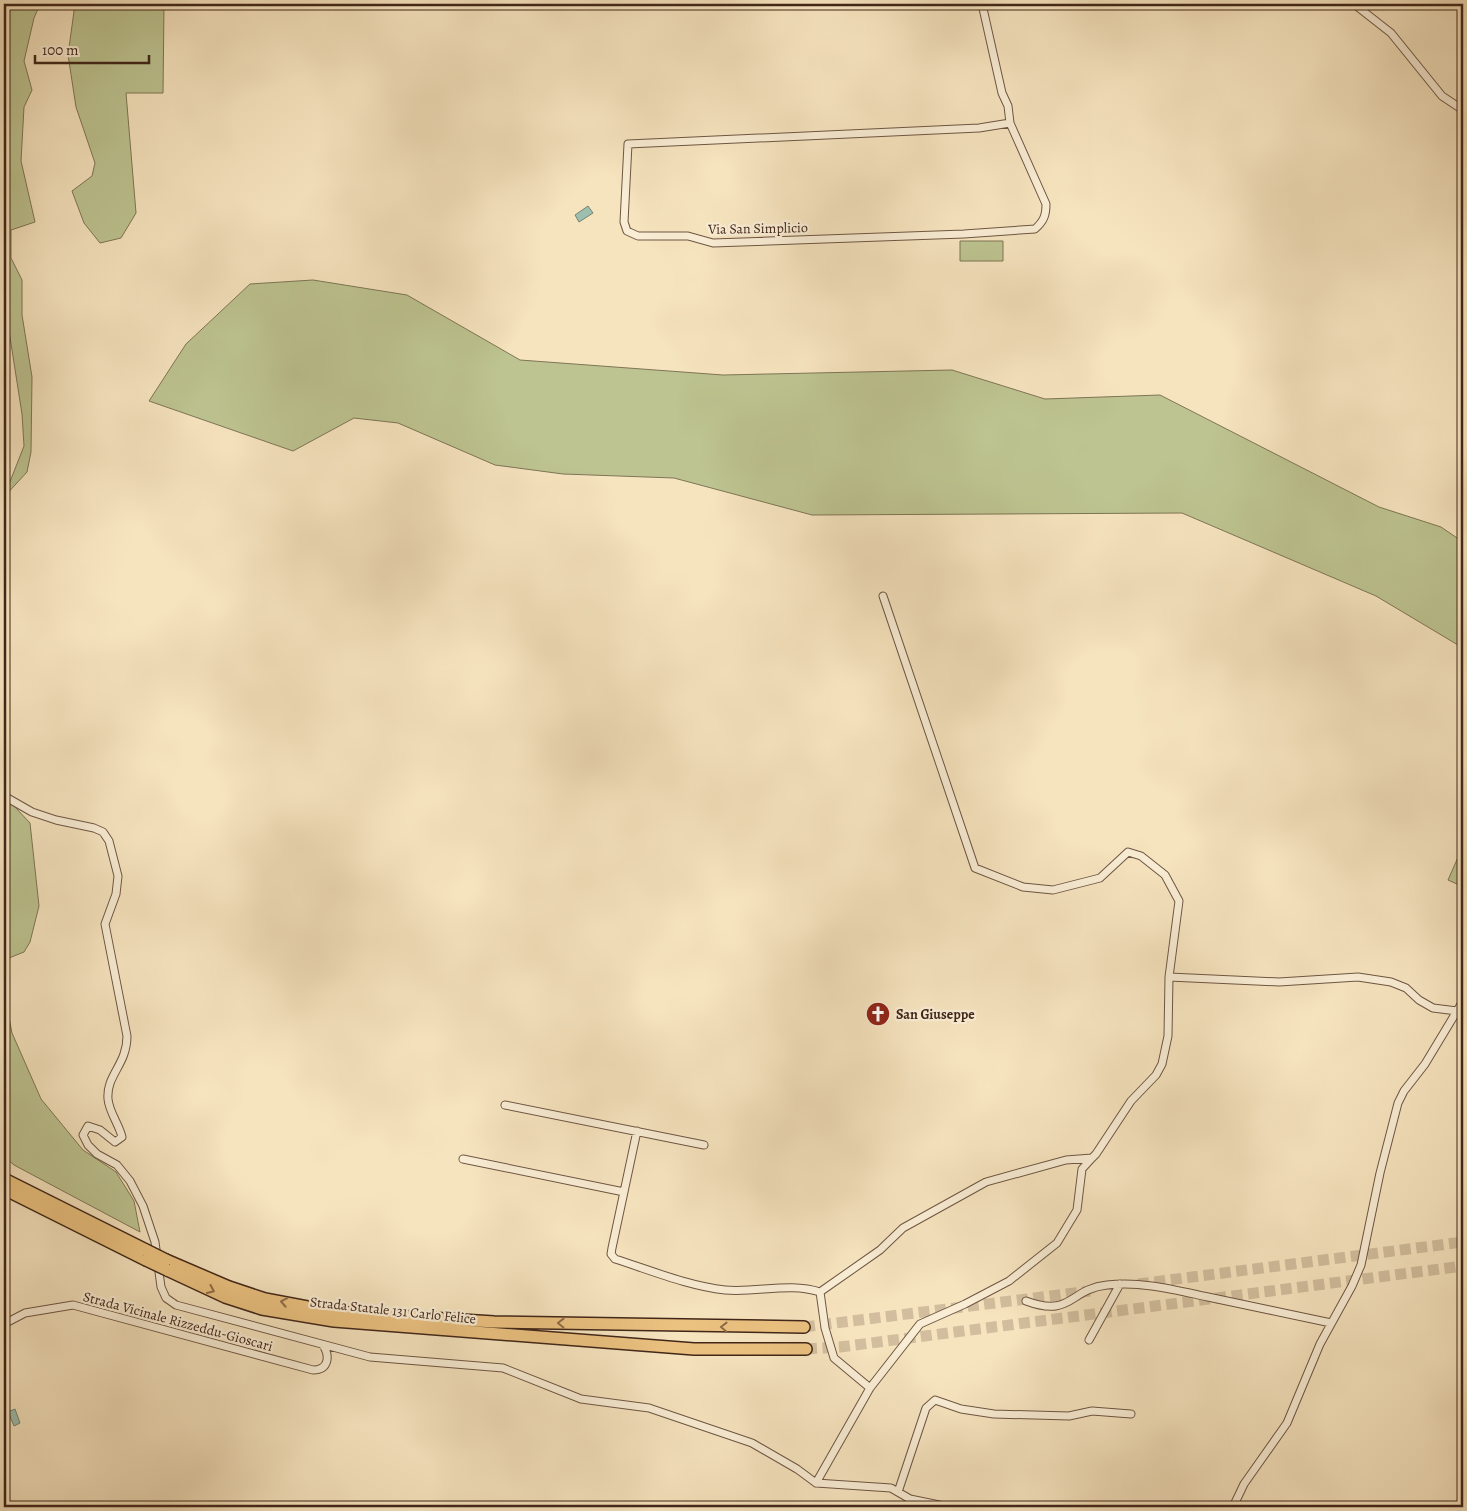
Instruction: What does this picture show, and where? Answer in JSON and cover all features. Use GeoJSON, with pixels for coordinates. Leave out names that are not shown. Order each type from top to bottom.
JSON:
{"type":"FeatureCollection","features":[{"type":"Feature","properties":{"kind":"highway","name":"Strada Statale 131 Carlo Felice"},"geometry":{"type":"LineString","coordinates":[[4,1179],[226,1297],[262,1309],[334,1321],[379,1326],[694,1349],[806,1349]]}},
{"type":"Feature","properties":{"kind":"highway","name":"Strada Statale 131 Carlo Felice"},"geometry":{"type":"LineString","coordinates":[[4,1189],[146,1255]]}},
{"type":"Feature","properties":{"kind":"highway","name":"Strada Statale 131 Carlo Felice"},"geometry":{"type":"LineString","coordinates":[[166,1265],[264,1298],[334,1312],[494,1322],[804,1327]]}},
{"type":"Feature","properties":{"kind":"highway"},"geometry":{"type":"LineString","coordinates":[[366,1315],[379,1326]]}},
{"type":"Feature","properties":{"kind":"street","name":"Via San Simplicio"},"geometry":{"type":"LineString","coordinates":[[982,4],[1002,93],[1008,106],[1010,124],[1046,204],[1046,214],[1035,229],[964,234],[713,243],[688,236],[638,236],[627,231],[624,222],[628,144],[979,128],[1010,124]]}},
{"type":"Feature","properties":{"kind":"street"},"geometry":{"type":"LineString","coordinates":[[1354,4],[1391,34],[1442,96],[1463,110]]}},
{"type":"Feature","properties":{"kind":"street"},"geometry":{"type":"LineString","coordinates":[[883,596],[975,868],[1023,887],[1053,890],[1100,878],[1128,852],[1141,856],[1165,875],[1179,901],[1169,977],[1168,1036],[1162,1064],[1156,1076],[1132,1101],[1109,1138],[1082,1169],[1077,1210],[1057,1243],[1009,1280],[965,1304],[920,1324],[870,1388],[816,1483],[891,1488],[910,1499],[949,1507]]}},
{"type":"Feature","properties":{"kind":"street","name":"Strada Vicinale Rizzeddu-Gioscari"},"geometry":{"type":"LineString","coordinates":[[4,796],[32,812],[56,820],[94,828],[103,832],[109,841],[118,876],[116,894],[105,924],[127,1036],[127,1049],[124,1059],[109,1083],[108,1102],[122,1137],[115,1142],[100,1130],[88,1126],[83,1135],[88,1145],[97,1154],[117,1166],[130,1181],[143,1206],[155,1242],[161,1286],[166,1298],[176,1305],[370,1357],[503,1368],[581,1398],[649,1408],[752,1443],[797,1468],[816,1483]]}},
{"type":"Feature","properties":{"kind":"street"},"geometry":{"type":"LineString","coordinates":[[1169,977],[1279,982],[1358,977],[1390,982],[1406,988],[1419,1000],[1433,1008],[1457,1010]]}},
{"type":"Feature","properties":{"kind":"street"},"geometry":{"type":"LineString","coordinates":[[1233,1507],[1244,1484],[1287,1423],[1320,1344],[1361,1265],[1398,1103],[1404,1090],[1425,1064],[1463,1001]]}},
{"type":"Feature","properties":{"kind":"street"},"geometry":{"type":"LineString","coordinates":[[505,1105],[704,1145]]}},
{"type":"Feature","properties":{"kind":"street"},"geometry":{"type":"LineString","coordinates":[[637,1131],[612,1248],[611,1254],[615,1259],[724,1290],[770,1290],[801,1286],[820,1292]]}},
{"type":"Feature","properties":{"kind":"street"},"geometry":{"type":"LineString","coordinates":[[820,1292],[880,1250],[904,1228],[986,1182],[1066,1160],[1092,1158]]}},
{"type":"Feature","properties":{"kind":"street"},"geometry":{"type":"LineString","coordinates":[[463,1159],[624,1192]]}},
{"type":"Feature","properties":{"kind":"street"},"geometry":{"type":"LineString","coordinates":[[1026,1301],[1043,1308],[1060,1306],[1083,1292],[1105,1285],[1141,1283],[1331,1323]]}},
{"type":"Feature","properties":{"kind":"street"},"geometry":{"type":"LineString","coordinates":[[1089,1340],[1120,1284]]}},
{"type":"Feature","properties":{"kind":"street"},"geometry":{"type":"LineString","coordinates":[[820,1292],[825,1328],[834,1358],[847,1372],[860,1378],[870,1388]]}},
{"type":"Feature","properties":{"kind":"street","name":"Strada Vicinale Rizzeddu-Gioscari"},"geometry":{"type":"LineString","coordinates":[[4,1324],[26,1313],[73,1305],[313,1370],[321,1369],[327,1362],[328,1356],[322,1345]]}},
{"type":"Feature","properties":{"kind":"street"},"geometry":{"type":"LineString","coordinates":[[898,1492],[926,1408],[935,1400],[961,1409],[994,1414],[1069,1416],[1086,1414],[1092,1411],[1131,1414]]}},
{"type":"Feature","properties":{"kind":"green space"},"geometry":{"type":"Polygon","coordinates":[[[4,4],[40,4],[34,18],[24,61],[32,90],[24,107],[21,161],[35,222],[11,230],[11,258],[22,280],[22,315],[32,377],[31,452],[27,472],[4,497],[24,446],[22,414],[4,299],[4,4]]]}},
{"type":"Feature","properties":{"kind":"green space"},"geometry":{"type":"Polygon","coordinates":[[[75,4],[164,4],[163,93],[126,93],[136,213],[121,238],[100,243],[84,223],[72,191],[92,176],[95,163],[76,107],[68,55],[75,4]]]}},
{"type":"Feature","properties":{"kind":"green space"},"geometry":{"type":"Polygon","coordinates":[[[960,241],[1003,241],[1003,261],[960,261],[960,241]]]}},
{"type":"Feature","properties":{"kind":"green space"},"geometry":{"type":"Polygon","coordinates":[[[313,280],[407,295],[520,360],[723,375],[952,370],[1045,399],[1160,395],[1379,507],[1441,527],[1463,542],[1463,648],[1376,596],[1182,513],[812,515],[674,478],[563,474],[495,465],[398,423],[354,418],[293,451],[149,401],[186,344],[250,284],[313,280]]]}},
{"type":"Feature","properties":{"kind":"green space"},"geometry":{"type":"Polygon","coordinates":[[[4,802],[13,805],[30,823],[39,906],[30,942],[24,952],[4,960],[4,802]]]}},
{"type":"Feature","properties":{"kind":"green space"},"geometry":{"type":"Polygon","coordinates":[[[1459,855],[1463,857],[1463,877],[1459,885],[1448,880],[1459,855]]]}},
{"type":"Feature","properties":{"kind":"green space"},"geometry":{"type":"Polygon","coordinates":[[[4,992],[12,1033],[41,1099],[83,1150],[116,1172],[134,1201],[140,1232],[14,1165],[6,1158],[4,1151],[4,992]]]}},
{"type":"Feature","properties":{"kind":"shaded area"},"geometry":{"type":"Polygon","coordinates":[[[588,206],[593,213],[579,222],[575,215],[588,206]]]}},
{"type":"Feature","properties":{"kind":"shaded area"},"geometry":{"type":"Polygon","coordinates":[[[15,1409],[20,1423],[14,1426],[8,1412],[15,1409]]]}},
{"type":"Feature","properties":{"kind":"tunnel"},"geometry":{"type":"LineString","coordinates":[[1138,1284],[1463,1242]]}},
{"type":"Feature","properties":{"kind":"tunnel"},"geometry":{"type":"LineString","coordinates":[[806,1349],[840,1347],[1463,1266]]}},
{"type":"Feature","properties":{"kind":"tunnel"},"geometry":{"type":"LineString","coordinates":[[804,1327],[1090,1291]]}},
{"type":"Feature","properties":{"kind":"place","name":"San Giuseppe"},"geometry":{"type":"Point","coordinates":[878,1014]}}]}
